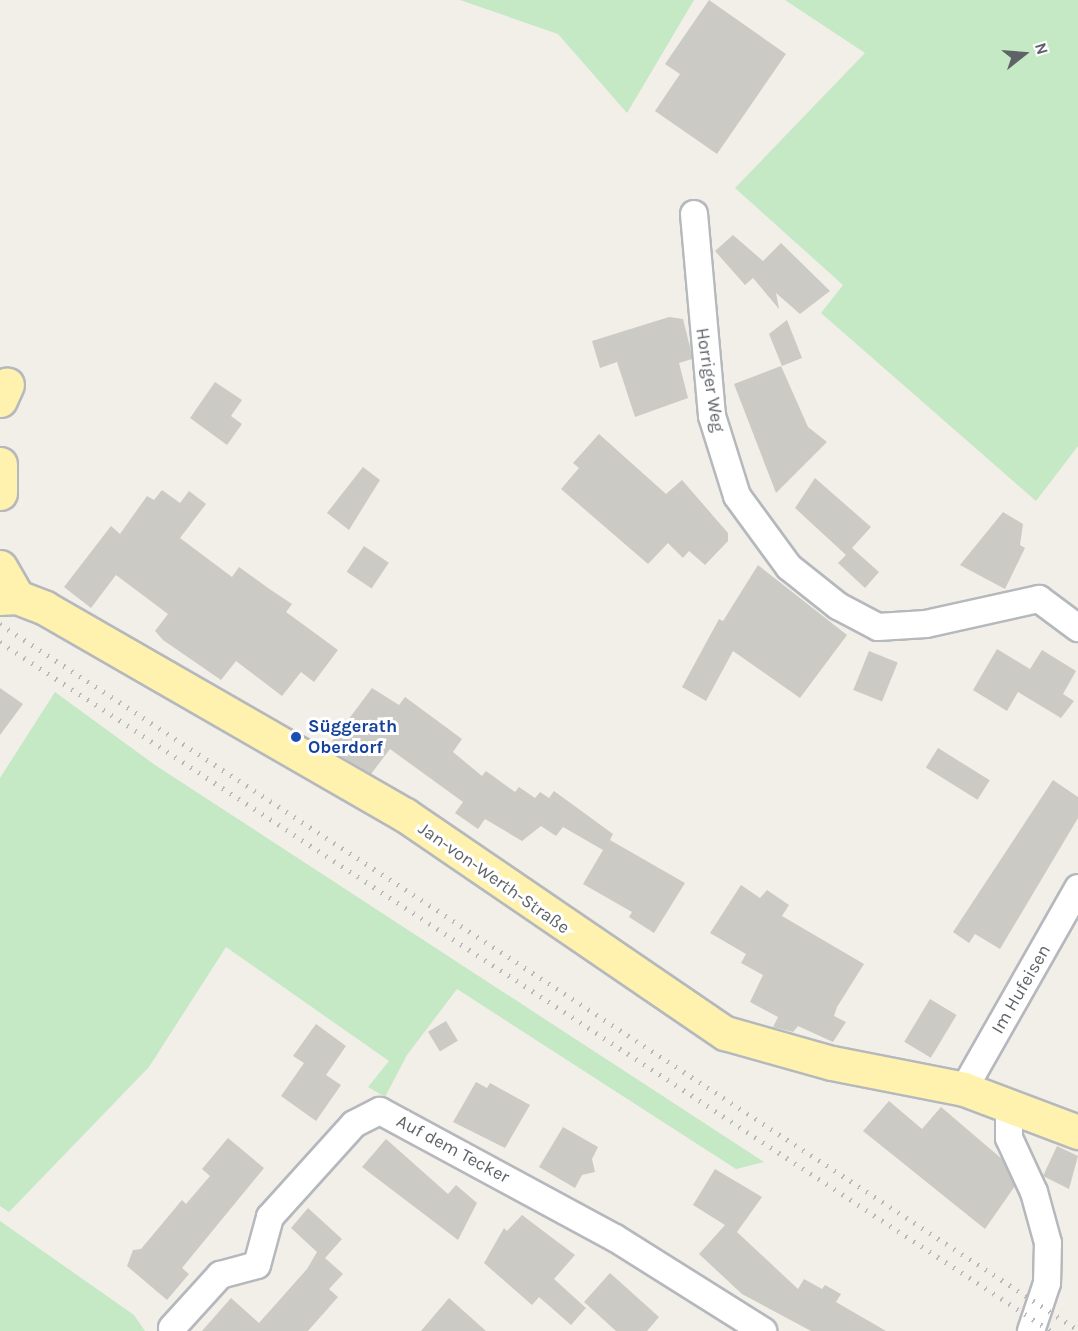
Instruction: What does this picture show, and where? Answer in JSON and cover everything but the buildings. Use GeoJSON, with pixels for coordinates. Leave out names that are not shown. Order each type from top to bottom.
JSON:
{"type":"FeatureCollection","features":[{"type":"Feature","properties":{"kind":"main road"},"geometry":{"type":"LineString","coordinates":[[0,464],[0,493]]}},
{"type":"Feature","properties":{"kind":"main road"},"geometry":{"type":"LineString","coordinates":[[0,567],[9,598]]}},
{"type":"Feature","properties":{"kind":"main road","name":"Jan-von-Werth-Straße"},"geometry":{"type":"LineString","coordinates":[[9,598],[405,815],[725,1034],[963,1089],[1009,1104],[1078,1132]]}},
{"type":"Feature","properties":{"kind":"street","name":"Horriger Weg"},"geometry":{"type":"LineString","coordinates":[[694,214],[712,416],[737,496],[789,567],[838,606],[878,627],[926,624],[1039,599],[1078,628]]}},
{"type":"Feature","properties":{"kind":"street","name":"Im Hufeisen"},"geometry":{"type":"LineString","coordinates":[[963,1089],[1078,888]]}},
{"type":"Feature","properties":{"kind":"street"},"geometry":{"type":"LineString","coordinates":[[1009,1104],[1009,1138],[1034,1192],[1048,1243],[1047,1283],[1030,1331]]}},
{"type":"Feature","properties":{"kind":"street","name":"Auf dem Tecker"},"geometry":{"type":"LineString","coordinates":[[172,1328],[220,1275],[257,1265],[270,1217],[354,1124],[380,1112],[615,1238],[763,1331]]}},
{"type":"Feature","properties":{"kind":"green space"},"geometry":{"type":"Polygon","coordinates":[[[460,0],[694,0],[627,113],[558,34],[460,0]]]}},
{"type":"Feature","properties":{"kind":"green space"},"geometry":{"type":"Polygon","coordinates":[[[785,0],[1078,0],[1078,446],[1036,501],[821,313],[843,285],[735,188],[865,53],[785,0]]]}},
{"type":"Feature","properties":{"kind":"green space"},"geometry":{"type":"Polygon","coordinates":[[[55,692],[155,765],[764,1162],[736,1169],[457,989],[407,1055],[385,1097],[368,1087],[389,1061],[226,947],[149,1067],[9,1212],[0,1206],[0,778],[55,692]]]}},
{"type":"Feature","properties":{"kind":"green space"},"geometry":{"type":"Polygon","coordinates":[[[0,1221],[134,1315],[145,1331],[0,1331],[0,1221]]]}},
{"type":"Feature","properties":{"kind":"railway"},"geometry":{"type":"LineString","coordinates":[[0,624],[1078,1330]]}},
{"type":"Feature","properties":{"kind":"railway"},"geometry":{"type":"LineString","coordinates":[[0,642],[1051,1331]]}},
{"type":"Feature","properties":{"kind":"place","name":"Süggerath Oberdorf"},"geometry":{"type":"Point","coordinates":[296,737]}}]}
